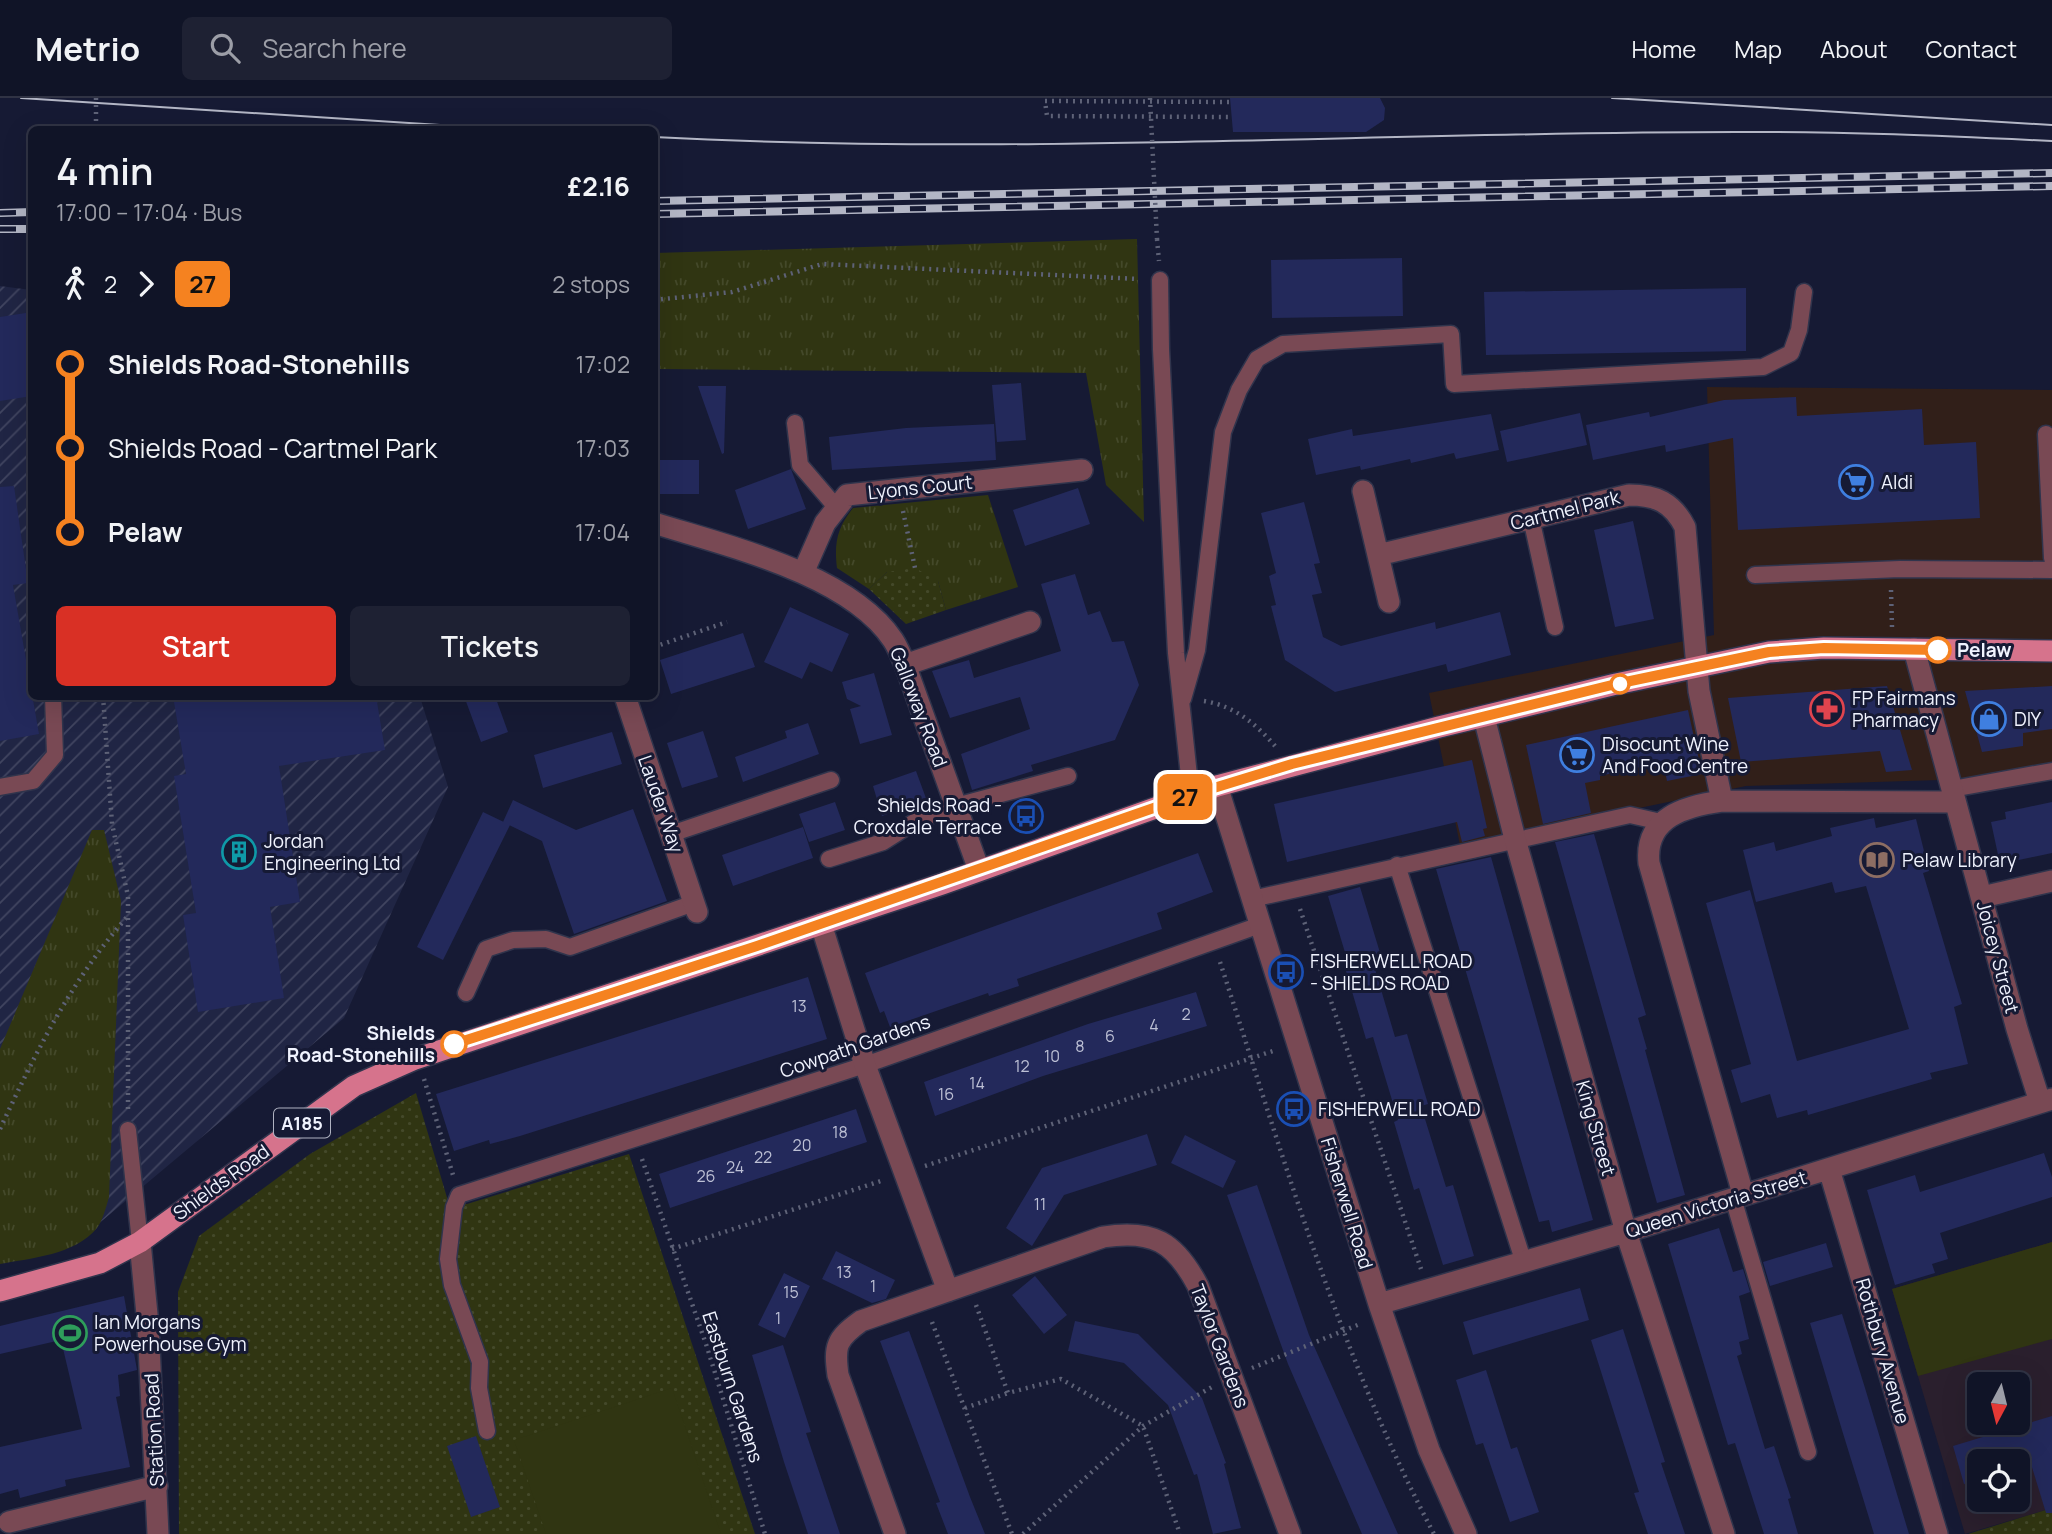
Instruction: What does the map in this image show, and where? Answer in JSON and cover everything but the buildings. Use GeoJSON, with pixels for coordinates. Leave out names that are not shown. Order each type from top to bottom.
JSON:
{"type":"FeatureCollection","features":[{"type":"Feature","properties":{"kind":"main road","name":"Shields Road"},"geometry":{"type":"LineString","coordinates":[[0,1291],[100,1263],[140,1242],[354,1086],[415,1059],[821,924],[1217,786],[1292,764],[1484,717],[1769,652],[1824,648],[2052,651]]}},
{"type":"Feature","properties":{"kind":"street","name":"Lyons Court"},"geometry":{"type":"LineString","coordinates":[[836,507],[847,495],[1082,470]]}},
{"type":"Feature","properties":{"kind":"street"},"geometry":{"type":"LineString","coordinates":[[1363,491],[1389,603]]}},
{"type":"Feature","properties":{"kind":"street","name":"Cartmel Park"},"geometry":{"type":"LineString","coordinates":[[1378,555],[1629,495],[1648,495],[1665,502],[1679,515],[1685,527],[1699,691],[1722,801]]}},
{"type":"Feature","properties":{"kind":"street"},"geometry":{"type":"LineString","coordinates":[[803,573],[825,523],[836,507]]}},
{"type":"Feature","properties":{"kind":"street","name":"Galloway Road"},"geometry":{"type":"LineString","coordinates":[[658,524],[803,573],[842,595],[876,620],[894,641],[905,666],[979,870]]}},
{"type":"Feature","properties":{"kind":"street"},"geometry":{"type":"LineString","coordinates":[[905,666],[1030,622]]}},
{"type":"Feature","properties":{"kind":"street","name":"Joicey Street"},"geometry":{"type":"LineString","coordinates":[[1904,649],[1954,795],[1982,897],[2046,1101]]}},
{"type":"Feature","properties":{"kind":"street","name":"Lauder Way"},"geometry":{"type":"LineString","coordinates":[[626,700],[696,908]]}},
{"type":"Feature","properties":{"kind":"street","name":"King Street"},"geometry":{"type":"LineString","coordinates":[[1484,717],[1515,839],[1626,1232],[1724,1534]]}},
{"type":"Feature","properties":{"kind":"street","name":"Fisherwell Road"},"geometry":{"type":"LineString","coordinates":[[1217,786],[1381,1311],[1429,1450],[1466,1534]]}},
{"type":"Feature","properties":{"kind":"street"},"geometry":{"type":"LineString","coordinates":[[1738,1196],[1649,863],[1648,849],[1661,822],[1688,807],[1722,801],[1954,795]]}},
{"type":"Feature","properties":{"kind":"street"},"geometry":{"type":"LineString","coordinates":[[1982,897],[2052,881]]}},
{"type":"Feature","properties":{"kind":"street"},"geometry":{"type":"LineString","coordinates":[[821,924],[865,1065],[905,1173],[958,1288]]}},
{"type":"Feature","properties":{"kind":"street","name":"Queen Victoria Street"},"geometry":{"type":"LineString","coordinates":[[1381,1311],[1428,1290],[1626,1232],[2046,1101]]}},
{"type":"Feature","properties":{"kind":"street","name":"Rothbury Avenue"},"geometry":{"type":"LineString","coordinates":[[1829,1169],[1937,1534]]}},
{"type":"Feature","properties":{"kind":"street","name":"Taylor Gardens"},"geometry":{"type":"LineString","coordinates":[[895,1534],[838,1375],[835,1350],[844,1333],[860,1321],[1103,1237],[1128,1233],[1162,1240],[1185,1262],[1198,1286],[1290,1534]]}},
{"type":"Feature","properties":{"kind":"street","name":"Station Road"},"geometry":{"type":"LineString","coordinates":[[140,1242],[148,1325],[158,1534]]}},
{"type":"Feature","properties":{"kind":"street"},"geometry":{"type":"LineString","coordinates":[[20,1524],[157,1486]]}},
{"type":"Feature","properties":{"kind":"lane"},"geometry":{"type":"LineString","coordinates":[[1160,280],[1176,653],[1183,699],[1191,795]]}},
{"type":"Feature","properties":{"kind":"lane"},"geometry":{"type":"LineString","coordinates":[[1183,699],[1197,650],[1223,432],[1240,390],[1257,359],[1283,344],[1451,334],[1454,384],[1763,367],[1791,353],[1799,330],[1804,292]]}},
{"type":"Feature","properties":{"kind":"lane"},"geometry":{"type":"LineString","coordinates":[[795,423],[800,465],[836,507]]}},
{"type":"Feature","properties":{"kind":"lane"},"geometry":{"type":"LineString","coordinates":[[2046,433],[2052,558]]}},
{"type":"Feature","properties":{"kind":"lane"},"geometry":{"type":"LineString","coordinates":[[1531,518],[1555,627]]}},
{"type":"Feature","properties":{"kind":"lane"},"geometry":{"type":"LineString","coordinates":[[1755,575],[1890,569],[2052,570]]}},
{"type":"Feature","properties":{"kind":"lane"},"geometry":{"type":"LineString","coordinates":[[0,787],[33,781],[55,755],[53,700]]}},
{"type":"Feature","properties":{"kind":"lane"},"geometry":{"type":"LineString","coordinates":[[1954,795],[2052,771]]}},
{"type":"Feature","properties":{"kind":"lane"},"geometry":{"type":"LineString","coordinates":[[829,859],[883,842],[916,821],[956,806],[1068,776]]}},
{"type":"Feature","properties":{"kind":"lane"},"geometry":{"type":"LineString","coordinates":[[671,834],[831,780]]}},
{"type":"Feature","properties":{"kind":"lane"},"geometry":{"type":"LineString","coordinates":[[1252,899],[1630,815],[1661,822]]}},
{"type":"Feature","properties":{"kind":"lane"},"geometry":{"type":"LineString","coordinates":[[1397,865],[1524,1263]]}},
{"type":"Feature","properties":{"kind":"lane"},"geometry":{"type":"LineString","coordinates":[[466,992],[486,948],[513,940],[546,939],[570,947],[696,908]]}},
{"type":"Feature","properties":{"kind":"lane","name":"Cowpath Gardens"},"geometry":{"type":"LineString","coordinates":[[459,1195],[636,1141],[865,1065],[1260,925]]}},
{"type":"Feature","properties":{"kind":"lane"},"geometry":{"type":"LineString","coordinates":[[128,1130],[140,1242]]}},
{"type":"Feature","properties":{"kind":"lane"},"geometry":{"type":"LineString","coordinates":[[459,1195],[454,1208],[448,1259],[452,1285],[480,1362],[479,1388],[487,1431]]}},
{"type":"Feature","properties":{"kind":"lane"},"geometry":{"type":"LineString","coordinates":[[1738,1196],[1808,1452]]}},
{"type":"Feature","properties":{"kind":"path"},"geometry":{"type":"LineString","coordinates":[[96,98],[96,126]]}},
{"type":"Feature","properties":{"kind":"path"},"geometry":{"type":"LineString","coordinates":[[1150,98],[1157,239]]}},
{"type":"Feature","properties":{"kind":"path"},"geometry":{"type":"LineString","coordinates":[[1229,102],[1045,101],[1046,116],[1230,117]]}},
{"type":"Feature","properties":{"kind":"path"},"geometry":{"type":"LineString","coordinates":[[658,300],[732,292],[822,264],[1160,280]]}},
{"type":"Feature","properties":{"kind":"path"},"geometry":{"type":"LineString","coordinates":[[896,490],[915,568]]}},
{"type":"Feature","properties":{"kind":"path"},"geometry":{"type":"LineString","coordinates":[[1890,569],[1904,649]]}},
{"type":"Feature","properties":{"kind":"path"},"geometry":{"type":"LineString","coordinates":[[658,646],[727,622]]}},
{"type":"Feature","properties":{"kind":"path"},"geometry":{"type":"LineString","coordinates":[[1183,699],[1209,702],[1231,709],[1251,721],[1292,764]]}},
{"type":"Feature","properties":{"kind":"path"},"geometry":{"type":"LineString","coordinates":[[103,700],[112,824],[128,897],[128,1130]]}},
{"type":"Feature","properties":{"kind":"path"},"geometry":{"type":"LineString","coordinates":[[1293,890],[1428,1290]]}},
{"type":"Feature","properties":{"kind":"path"},"geometry":{"type":"LineString","coordinates":[[0,1129],[42,1037],[95,953],[128,917]]}},
{"type":"Feature","properties":{"kind":"path"},"geometry":{"type":"LineString","coordinates":[[1213,942],[1343,1330],[1410,1489],[1434,1534]]}},
{"type":"Feature","properties":{"kind":"path"},"geometry":{"type":"LineString","coordinates":[[672,1249],[1297,1043]]}},
{"type":"Feature","properties":{"kind":"path"},"geometry":{"type":"LineString","coordinates":[[415,1059],[459,1195]]}},
{"type":"Feature","properties":{"kind":"path","name":"Eastburn Gardens"},"geometry":{"type":"LineString","coordinates":[[636,1141],[707,1347],[765,1534]]}},
{"type":"Feature","properties":{"kind":"path"},"geometry":{"type":"LineString","coordinates":[[958,1288],[1008,1393]]}},
{"type":"Feature","properties":{"kind":"path"},"geometry":{"type":"LineString","coordinates":[[924,1300],[1012,1534]]}},
{"type":"Feature","properties":{"kind":"path"},"geometry":{"type":"LineString","coordinates":[[1023,1534],[1143,1426],[1232,1377],[1381,1311]]}},
{"type":"Feature","properties":{"kind":"path"},"geometry":{"type":"LineString","coordinates":[[965,1408],[1061,1379],[1143,1426],[1180,1534]]}},
{"type":"Feature","properties":{"kind":"shaded area"},"geometry":{"type":"Polygon","coordinates":[[[0,286],[28,290],[28,700],[421,700],[448,787],[344,1018],[97,1225],[0,1239],[0,286]]]}},
{"type":"Feature","properties":{"kind":"shaded area"},"geometry":{"type":"Polygon","coordinates":[[[1707,387],[2052,390],[2052,763],[1972,779],[1746,786],[1460,845],[1429,693],[1714,635],[1707,387]]]}},
{"type":"Feature","properties":{"kind":"shaded area"},"geometry":{"type":"Polygon","coordinates":[[[2052,1242],[2052,1508],[1965,1534],[1892,1289],[2052,1242]]]}},
{"type":"Feature","properties":{"kind":"green space"},"geometry":{"type":"Polygon","coordinates":[[[1137,239],[1144,522],[1106,485],[1086,373],[658,369],[658,253],[1137,239]]]}},
{"type":"Feature","properties":{"kind":"green space"},"geometry":{"type":"Polygon","coordinates":[[[988,495],[1018,587],[946,610],[938,581],[887,572],[869,589],[837,568],[838,536],[843,522],[853,508],[988,495]]]}},
{"type":"Feature","properties":{"kind":"green space"},"geometry":{"type":"Polygon","coordinates":[[[915,568],[938,581],[946,610],[906,624],[869,589],[887,572],[915,568]]]}},
{"type":"Feature","properties":{"kind":"green space"},"geometry":{"type":"Polygon","coordinates":[[[92,830],[104,830],[121,901],[109,1197],[97,1228],[77,1244],[52,1254],[0,1264],[0,1049],[92,830]]]}},
{"type":"Feature","properties":{"kind":"green space"},"geometry":{"type":"Polygon","coordinates":[[[416,1093],[448,1201],[467,1204],[629,1154],[755,1534],[179,1534],[178,1292],[199,1236],[310,1154],[416,1093]]]}},
{"type":"Feature","properties":{"kind":"green space"},"geometry":{"type":"Polygon","coordinates":[[[2052,1242],[2052,1339],[1918,1376],[1892,1289],[2052,1242]]]}},
{"type":"Feature","properties":{"kind":"green space"},"geometry":{"type":"Polygon","coordinates":[[[672,1388],[721,1534],[546,1534],[514,1440],[672,1388]]]}},
{"type":"Feature","properties":{"kind":"green space"},"geometry":{"type":"Polygon","coordinates":[[[2052,1508],[2052,1534],[1968,1534],[2052,1508]]]}},
{"type":"Feature","properties":{"kind":"tram line"},"geometry":{"type":"LineString","coordinates":[[21,98],[454,126]]}},
{"type":"Feature","properties":{"kind":"tram line"},"geometry":{"type":"LineString","coordinates":[[1612,98],[2052,125]]}},
{"type":"Feature","properties":{"kind":"tram line"},"geometry":{"type":"LineString","coordinates":[[658,137],[789,142],[1060,144],[1775,132],[2052,141]]}},
{"type":"Feature","properties":{"kind":"railway"},"geometry":{"type":"LineString","coordinates":[[658,201],[2052,173]]}},
{"type":"Feature","properties":{"kind":"railway"},"geometry":{"type":"LineString","coordinates":[[658,214],[2052,186]]}},
{"type":"Feature","properties":{"kind":"railway"},"geometry":{"type":"LineString","coordinates":[[0,213],[28,212]]}},
{"type":"Feature","properties":{"kind":"railway"},"geometry":{"type":"LineString","coordinates":[[0,229],[28,229]]}},
{"type":"Feature","properties":{"kind":"bus line","name":"27"},"geometry":{"type":"LineString","coordinates":[[454,1044],[757,946],[942,884],[1217,786],[1292,764],[1616,684],[1769,652],[1824,648],[1938,650]]}},
{"type":"Feature","properties":{"kind":"place","name":"Aldi"},"geometry":{"type":"Point","coordinates":[1856,482]}},
{"type":"Feature","properties":{"kind":"place","name":"Pelaw"},"geometry":{"type":"Point","coordinates":[1938,650]}},
{"type":"Feature","properties":{"kind":"place","name":"FP Fairmans Pharmacy"},"geometry":{"type":"Point","coordinates":[1827,709]}},
{"type":"Feature","properties":{"kind":"place","name":"DIY"},"geometry":{"type":"Point","coordinates":[1989,719]}},
{"type":"Feature","properties":{"kind":"place","name":"Disocunt Wine And Food Centre"},"geometry":{"type":"Point","coordinates":[1577,755]}},
{"type":"Feature","properties":{"kind":"place","name":"Shields Road - Croxdale Terrace"},"geometry":{"type":"Point","coordinates":[1026,816]}},
{"type":"Feature","properties":{"kind":"place","name":"Jordan Engineering Ltd"},"geometry":{"type":"Point","coordinates":[239,852]}},
{"type":"Feature","properties":{"kind":"place","name":"Pelaw Library"},"geometry":{"type":"Point","coordinates":[1877,860]}},
{"type":"Feature","properties":{"kind":"place","name":"FISHERWELL ROAD - SHIELDS ROAD"},"geometry":{"type":"Point","coordinates":[1286,972]}},
{"type":"Feature","properties":{"kind":"place","name":"Shields Road-Stonehills"},"geometry":{"type":"Point","coordinates":[454,1044]}},
{"type":"Feature","properties":{"kind":"place","name":"FISHERWELL ROAD"},"geometry":{"type":"Point","coordinates":[1294,1109]}},
{"type":"Feature","properties":{"kind":"place","name":"Ian Morgans Powerhouse Gym"},"geometry":{"type":"Point","coordinates":[70,1333]}}]}
